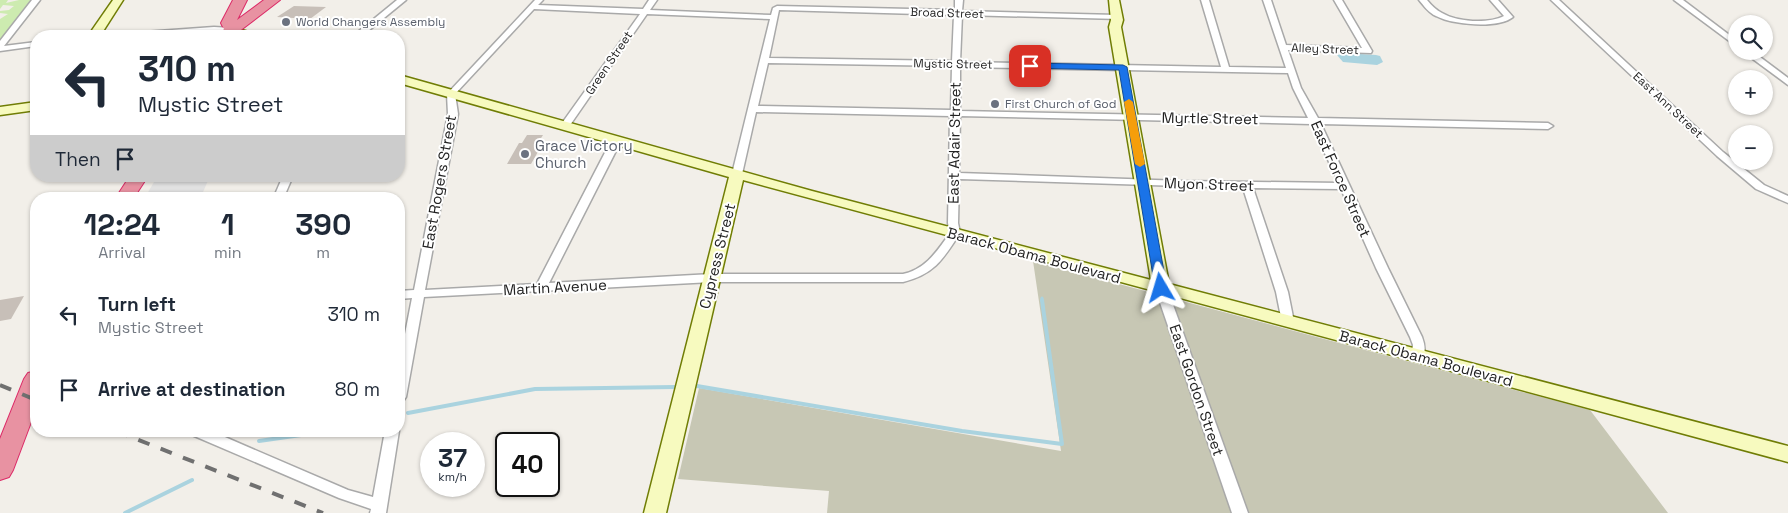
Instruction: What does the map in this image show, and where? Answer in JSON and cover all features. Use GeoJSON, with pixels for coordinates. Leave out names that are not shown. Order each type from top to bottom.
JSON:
{"type":"FeatureCollection","features":[{"type":"Feature","properties":{"kind":"highway"},"geometry":{"type":"LineString","coordinates":[[228,30],[228,23],[240,0]]}},
{"type":"Feature","properties":{"kind":"highway"},"geometry":{"type":"LineString","coordinates":[[232,30],[273,0]]}},
{"type":"Feature","properties":{"kind":"highway"},"geometry":{"type":"LineString","coordinates":[[0,470],[30,394]]}},
{"type":"Feature","properties":{"kind":"main road"},"geometry":{"type":"LineString","coordinates":[[98,30],[118,0]]}},
{"type":"Feature","properties":{"kind":"main road","name":"Barack Obama Boulevard"},"geometry":{"type":"LineString","coordinates":[[405,81],[616,141],[955,233],[1788,454]]}},
{"type":"Feature","properties":{"kind":"main road"},"geometry":{"type":"LineString","coordinates":[[0,111],[30,107]]}},
{"type":"Feature","properties":{"kind":"main road","name":"Cypress Street"},"geometry":{"type":"LineString","coordinates":[[655,513],[737,174]]}},
{"type":"Feature","properties":{"kind":"street"},"geometry":{"type":"LineString","coordinates":[[0,47],[36,0]]}},
{"type":"Feature","properties":{"kind":"street"},"geometry":{"type":"LineString","coordinates":[[364,30],[402,0]]}},
{"type":"Feature","properties":{"kind":"street","name":"Green Street"},"geometry":{"type":"LineString","coordinates":[[565,126],[653,0]]}},
{"type":"Feature","properties":{"kind":"street","name":"East Adair Street"},"geometry":{"type":"LineString","coordinates":[[955,233],[953,223],[959,0]]}},
{"type":"Feature","properties":{"kind":"street","name":"East Gordon Street"},"geometry":{"type":"LineString","coordinates":[[1114,0],[1117,17],[1115,27],[1161,288],[1240,513]]}},
{"type":"Feature","properties":{"kind":"street"},"geometry":{"type":"LineString","coordinates":[[1205,0],[1226,70]]}},
{"type":"Feature","properties":{"kind":"street","name":"East Force Street"},"geometry":{"type":"LineString","coordinates":[[1267,0],[1291,71],[1419,344],[1417,356]]}},
{"type":"Feature","properties":{"kind":"street","name":"Alley Street"},"geometry":{"type":"LineString","coordinates":[[1284,48],[1368,51],[1338,0]]}},
{"type":"Feature","properties":{"kind":"street"},"geometry":{"type":"LineString","coordinates":[[1423,0],[1438,14],[1449,19],[1500,21],[1509,16],[1494,0]]}},
{"type":"Feature","properties":{"kind":"street","name":"East Ann Street"},"geometry":{"type":"LineString","coordinates":[[1555,0],[1734,166],[1760,186],[1788,200]]}},
{"type":"Feature","properties":{"kind":"street"},"geometry":{"type":"LineString","coordinates":[[1678,0],[1728,38]]}},
{"type":"Feature","properties":{"kind":"street"},"geometry":{"type":"LineString","coordinates":[[536,3],[645,12],[775,17]]}},
{"type":"Feature","properties":{"kind":"street","name":"East Rogers Street"},"geometry":{"type":"LineString","coordinates":[[405,365],[453,114],[451,94],[536,3]]}},
{"type":"Feature","properties":{"kind":"street","name":"Broad Street"},"geometry":{"type":"LineString","coordinates":[[778,4],[958,14],[1117,17]]}},
{"type":"Feature","properties":{"kind":"street","name":"Cypress Street"},"geometry":{"type":"LineString","coordinates":[[737,174],[778,4]]}},
{"type":"Feature","properties":{"kind":"street"},"geometry":{"type":"LineString","coordinates":[[200,30],[218,30]]}},
{"type":"Feature","properties":{"kind":"street"},"geometry":{"type":"LineString","coordinates":[[0,47],[30,44]]}},
{"type":"Feature","properties":{"kind":"street","name":"Mystic Street"},"geometry":{"type":"LineString","coordinates":[[764,60],[1291,71]]}},
{"type":"Feature","properties":{"kind":"street"},"geometry":{"type":"LineString","coordinates":[[1758,60],[1788,82]]}},
{"type":"Feature","properties":{"kind":"street","name":"Myrtle Street"},"geometry":{"type":"LineString","coordinates":[[753,109],[1548,126]]}},
{"type":"Feature","properties":{"kind":"street"},"geometry":{"type":"LineString","coordinates":[[541,288],[616,141]]}},
{"type":"Feature","properties":{"kind":"street","name":"Myon Street"},"geometry":{"type":"LineString","coordinates":[[954,176],[1344,186]]}},
{"type":"Feature","properties":{"kind":"street"},"geometry":{"type":"LineString","coordinates":[[1247,185],[1282,292],[1288,322]]}},
{"type":"Feature","properties":{"kind":"street"},"geometry":{"type":"LineString","coordinates":[[712,278],[903,278],[921,273],[928,268],[955,233]]}},
{"type":"Feature","properties":{"kind":"street","name":"Martin Avenue"},"geometry":{"type":"LineString","coordinates":[[405,295],[712,278]]}},
{"type":"Feature","properties":{"kind":"street"},"geometry":{"type":"LineString","coordinates":[[211,437],[379,509],[391,437]]}},
{"type":"Feature","properties":{"kind":"shaded area"},"geometry":{"type":"Polygon","coordinates":[[[154,182],[207,182],[203,192],[148,192],[154,182]]]}},
{"type":"Feature","properties":{"kind":"shaded area"},"geometry":{"type":"Polygon","coordinates":[[[1033,261],[1590,410],[1668,513],[827,513],[829,491],[678,479],[699,388],[1061,451],[1033,261]]]}},
{"type":"Feature","properties":{"kind":"green space"},"geometry":{"type":"Polygon","coordinates":[[[0,0],[8,0],[6,3],[19,0],[34,0],[0,43],[0,19],[8,14],[0,13],[0,11],[9,10],[14,6],[3,5],[0,9],[0,0]]]}},
{"type":"Feature","properties":{"kind":"water"},"geometry":{"type":"Polygon","coordinates":[[[1344,53],[1376,55],[1380,56],[1383,62],[1377,65],[1343,62],[1337,55],[1344,53]]]}},
{"type":"Feature","properties":{"kind":"building"},"geometry":{"type":"Polygon","coordinates":[[[294,6],[326,7],[310,19],[277,17],[294,6]]]}},
{"type":"Feature","properties":{"kind":"building","name":"Grace Victory Church"},"geometry":{"type":"Polygon","coordinates":[[[527,135],[543,135],[538,143],[543,143],[531,164],[507,164],[519,143],[522,143],[527,135]]]}},
{"type":"Feature","properties":{"kind":"building"},"geometry":{"type":"Polygon","coordinates":[[[24,296],[11,319],[0,321],[0,300],[24,296]]]}},
{"type":"Feature","properties":{"kind":"waterway"},"geometry":{"type":"LineString","coordinates":[[697,386],[962,431],[1062,444],[1042,300]]}},
{"type":"Feature","properties":{"kind":"waterway"},"geometry":{"type":"LineString","coordinates":[[408,413],[535,389],[675,387]]}},
{"type":"Feature","properties":{"kind":"waterway"},"geometry":{"type":"LineString","coordinates":[[259,441],[287,437]]}},
{"type":"Feature","properties":{"kind":"waterway"},"geometry":{"type":"LineString","coordinates":[[125,513],[192,480]]}},
{"type":"Feature","properties":{"kind":"railway"},"geometry":{"type":"LineString","coordinates":[[0,385],[30,398]]}},
{"type":"Feature","properties":{"kind":"railway"},"geometry":{"type":"LineString","coordinates":[[131,437],[323,513]]}},
{"type":"Feature","properties":{"kind":"slow traffic"},"geometry":{"type":"LineString","coordinates":[[1129,102],[1140,164]]}},
{"type":"Feature","properties":{"kind":"place","name":"World Changers Assembly"},"geometry":{"type":"Point","coordinates":[286,22]}},
{"type":"Feature","properties":{"kind":"place","name":"First Church of God"},"geometry":{"type":"Point","coordinates":[995,104]}},
{"type":"Feature","properties":{"kind":"place","name":"Grace Victory Church"},"geometry":{"type":"Point","coordinates":[525,154]}},
{"type":"Feature","properties":{"kind":"route"},"geometry":{"type":"LineString","coordinates":[[1030,66],[1123,67],[1161,288]]}}]}
